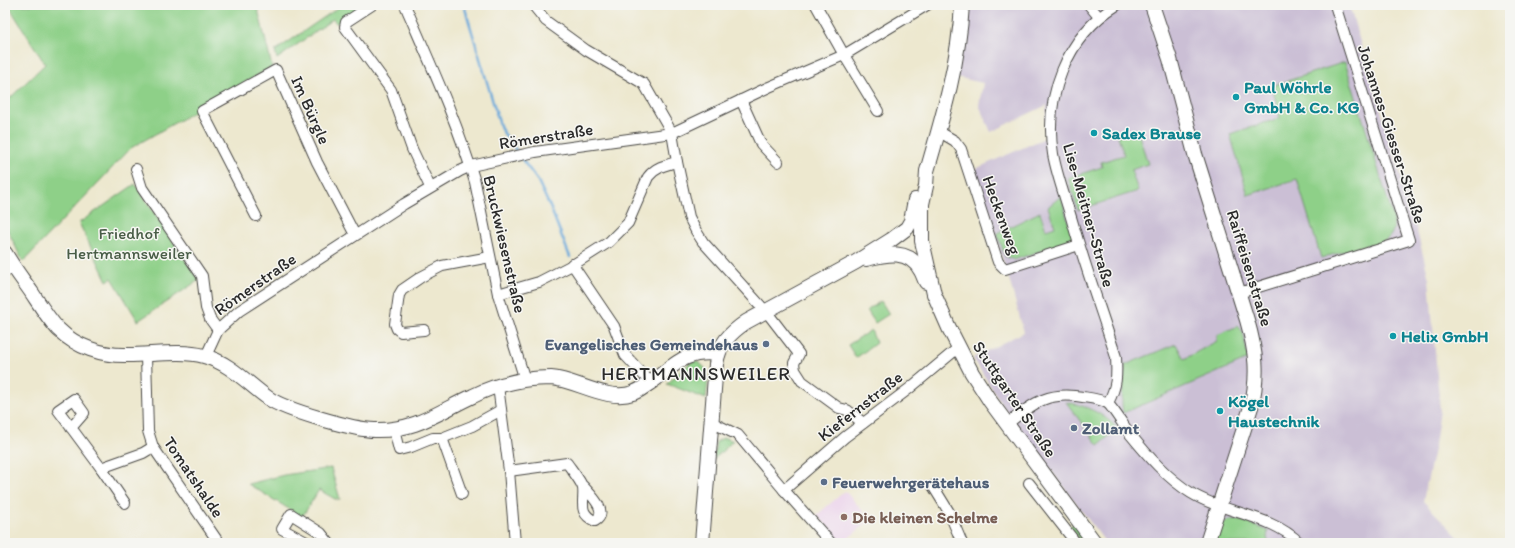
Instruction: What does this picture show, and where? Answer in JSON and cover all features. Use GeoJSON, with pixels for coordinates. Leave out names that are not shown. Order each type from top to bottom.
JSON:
{"type":"FeatureCollection","features":[{"type":"Feature","properties":{"kind":"main road","name":"Stuttgarter Straße"},"geometry":{"type":"LineString","coordinates":[[962,5],[961,28],[953,76],[927,171],[926,186],[922,204],[922,241],[934,294],[958,348],[979,384],[1094,543]]}},
{"type":"Feature","properties":{"kind":"main road","name":"Raiffeisenstraße"},"geometry":{"type":"LineString","coordinates":[[1152,5],[1170,59],[1195,154],[1254,344],[1256,374],[1255,391],[1207,543]]}},
{"type":"Feature","properties":{"kind":"main road"},"geometry":{"type":"LineString","coordinates":[[702,543],[711,422],[718,354],[723,342],[729,335],[746,322],[856,262],[907,228],[914,211],[917,187],[927,171]]}},
{"type":"Feature","properties":{"kind":"main road"},"geometry":{"type":"LineString","coordinates":[[5,253],[9,269],[58,329],[79,344],[107,354],[120,356],[191,354],[206,356],[225,365],[270,399],[286,407],[342,424],[374,430],[394,430],[412,426],[474,395],[498,386],[525,380],[552,378],[610,394],[625,395],[635,392],[683,358],[700,352],[718,354]]}},
{"type":"Feature","properties":{"kind":"main road"},"geometry":{"type":"LineString","coordinates":[[856,262],[894,254],[907,256],[918,266],[925,281],[934,294]]}},
{"type":"Feature","properties":{"kind":"street"},"geometry":{"type":"LineString","coordinates":[[372,5],[346,22],[345,27],[391,90],[412,149],[430,187]]}},
{"type":"Feature","properties":{"kind":"street","name":"Bruckwiesenstraße"},"geometry":{"type":"LineString","coordinates":[[405,5],[459,132],[471,166],[498,294],[525,380]]}},
{"type":"Feature","properties":{"kind":"street"},"geometry":{"type":"LineString","coordinates":[[533,5],[546,21],[586,50],[644,84],[672,133],[676,162],[689,217],[696,232],[703,242],[765,311],[799,354],[794,363],[795,370],[802,381],[839,408],[847,410],[863,423]]}},
{"type":"Feature","properties":{"kind":"street"},"geometry":{"type":"LineString","coordinates":[[816,5],[844,56],[878,111]]}},
{"type":"Feature","properties":{"kind":"street","name":"Römerstraße"},"geometry":{"type":"LineString","coordinates":[[206,356],[218,330],[238,311],[430,187],[471,166],[535,152],[672,133],[741,100],[844,56],[911,10],[927,5]]}},
{"type":"Feature","properties":{"kind":"street"},"geometry":{"type":"LineString","coordinates":[[1089,5],[1099,17]]}},
{"type":"Feature","properties":{"kind":"street","name":"Lise-Meitner-Straße"},"geometry":{"type":"LineString","coordinates":[[1108,403],[1114,392],[1117,376],[1116,357],[1079,245],[1053,156],[1051,118],[1058,82],[1067,58],[1081,37],[1099,17],[1117,5]]}},
{"type":"Feature","properties":{"kind":"street","name":"Johannes-Giesser-Straße"},"geometry":{"type":"LineString","coordinates":[[1239,293],[1409,240],[1335,5]]}},
{"type":"Feature","properties":{"kind":"street","name":"Im Bürgle"},"geometry":{"type":"LineString","coordinates":[[256,216],[202,111],[276,70],[317,162],[355,235]]}},
{"type":"Feature","properties":{"kind":"street"},"geometry":{"type":"LineString","coordinates":[[741,100],[761,144],[778,162]]}},
{"type":"Feature","properties":{"kind":"street","name":"Heckenweg"},"geometry":{"type":"LineString","coordinates":[[938,131],[955,141],[961,149],[998,262],[1005,269],[1079,245]]}},
{"type":"Feature","properties":{"kind":"street"},"geometry":{"type":"LineString","coordinates":[[498,294],[539,282],[609,242],[628,223],[648,177],[653,171],[658,167],[676,162]]}},
{"type":"Feature","properties":{"kind":"street"},"geometry":{"type":"LineString","coordinates":[[136,169],[142,188],[202,276],[206,308],[210,319],[218,330]]}},
{"type":"Feature","properties":{"kind":"street"},"geometry":{"type":"LineString","coordinates":[[424,330],[401,332],[397,329],[395,324],[399,295],[402,290],[421,277],[442,266],[490,257]]}},
{"type":"Feature","properties":{"kind":"street"},"geometry":{"type":"LineString","coordinates":[[572,264],[614,326],[625,355],[650,382]]}},
{"type":"Feature","properties":{"kind":"street","name":"Kiefernstraße"},"geometry":{"type":"LineString","coordinates":[[784,490],[863,423],[910,388],[958,348]]}},
{"type":"Feature","properties":{"kind":"street","name":"Tomatshalde"},"geometry":{"type":"LineString","coordinates":[[146,355],[148,431],[153,447],[219,543]]}},
{"type":"Feature","properties":{"kind":"street"},"geometry":{"type":"LineString","coordinates":[[498,386],[509,471],[515,543]]}},
{"type":"Feature","properties":{"kind":"street"},"geometry":{"type":"LineString","coordinates":[[1007,424],[1039,401],[1052,396],[1069,394],[1108,403],[1135,440],[1168,477],[1197,496],[1276,526],[1288,532],[1300,543]]}},
{"type":"Feature","properties":{"kind":"street"},"geometry":{"type":"LineString","coordinates":[[394,430],[399,450],[434,438],[442,438],[472,426],[501,410]]}},
{"type":"Feature","properties":{"kind":"street"},"geometry":{"type":"LineString","coordinates":[[711,422],[738,435],[830,543]]}},
{"type":"Feature","properties":{"kind":"street"},"geometry":{"type":"LineString","coordinates":[[71,428],[125,503]]}},
{"type":"Feature","properties":{"kind":"street"},"geometry":{"type":"LineString","coordinates":[[442,438],[462,494]]}},
{"type":"Feature","properties":{"kind":"street"},"geometry":{"type":"LineString","coordinates":[[101,468],[143,453],[153,447]]}},
{"type":"Feature","properties":{"kind":"street"},"geometry":{"type":"LineString","coordinates":[[509,471],[567,463],[583,486]]}},
{"type":"Feature","properties":{"kind":"street"},"geometry":{"type":"LineString","coordinates":[[1029,483],[1076,543]]}},
{"type":"Feature","properties":{"kind":"street"},"geometry":{"type":"LineString","coordinates":[[933,486],[949,512],[962,543]]}},
{"type":"Feature","properties":{"kind":"street"},"geometry":{"type":"LineString","coordinates":[[308,543],[282,529],[291,514],[321,533],[329,543]]}},
{"type":"Feature","properties":{"kind":"shaded area"},"geometry":{"type":"Polygon","coordinates":[[[972,5],[1349,5],[1416,227],[1429,279],[1440,410],[1435,445],[1423,501],[1464,543],[1106,543],[1006,411],[973,358],[1024,332],[1007,272],[973,170],[1045,138],[1047,105],[991,132],[979,105],[983,83],[956,77],[972,5]]]}},
{"type":"Feature","properties":{"kind":"shaded area","name":"Die kleinen Schelme"},"geometry":{"type":"Polygon","coordinates":[[[845,491],[871,520],[842,543],[817,515],[845,491]]]}},
{"type":"Feature","properties":{"kind":"green space"},"geometry":{"type":"Polygon","coordinates":[[[8,5],[257,5],[272,67],[131,148],[23,262],[5,225],[5,103],[45,64],[8,5]]]}},
{"type":"Feature","properties":{"kind":"green space"},"geometry":{"type":"Polygon","coordinates":[[[342,5],[364,5],[337,24],[333,19],[277,59],[275,51],[342,5]]]}},
{"type":"Feature","properties":{"kind":"green space"},"geometry":{"type":"Polygon","coordinates":[[[1345,62],[1394,223],[1392,233],[1389,237],[1376,245],[1370,247],[1370,244],[1321,258],[1297,179],[1248,195],[1230,134],[1280,118],[1272,86],[1345,62]]]}},
{"type":"Feature","properties":{"kind":"green space"},"geometry":{"type":"Polygon","coordinates":[[[1137,129],[1148,164],[1131,170],[1138,191],[1078,210],[1068,178],[1102,167],[1101,162],[1124,155],[1118,136],[1137,129]]]}},
{"type":"Feature","properties":{"kind":"green space","name":"Friedhof Hertmannsweiler"},"geometry":{"type":"Polygon","coordinates":[[[135,184],[199,280],[138,321],[112,278],[107,281],[79,223],[135,184]]]}},
{"type":"Feature","properties":{"kind":"green space"},"geometry":{"type":"Polygon","coordinates":[[[1061,196],[1073,239],[1070,244],[1065,247],[1063,243],[1014,260],[1005,256],[997,233],[1040,212],[1046,230],[1055,227],[1048,207],[1061,196]]]}},
{"type":"Feature","properties":{"kind":"green space"},"geometry":{"type":"Polygon","coordinates":[[[881,301],[889,314],[875,323],[867,310],[881,301]]]}},
{"type":"Feature","properties":{"kind":"green space"},"geometry":{"type":"Polygon","coordinates":[[[1238,326],[1243,332],[1248,359],[1123,413],[1122,401],[1125,365],[1176,344],[1184,359],[1217,341],[1217,335],[1238,326]]]}},
{"type":"Feature","properties":{"kind":"green space"},"geometry":{"type":"Polygon","coordinates":[[[871,330],[876,343],[856,358],[848,345],[871,330]]]}},
{"type":"Feature","properties":{"kind":"green space"},"geometry":{"type":"Polygon","coordinates":[[[695,361],[701,364],[707,372],[708,382],[706,399],[667,384],[691,362],[695,361]]]}},
{"type":"Feature","properties":{"kind":"green space"},"geometry":{"type":"Polygon","coordinates":[[[1066,402],[1081,406],[1100,414],[1118,429],[1098,445],[1066,402]]]}},
{"type":"Feature","properties":{"kind":"green space"},"geometry":{"type":"Polygon","coordinates":[[[723,438],[733,441],[714,459],[716,442],[723,438]]]}},
{"type":"Feature","properties":{"kind":"green space"},"geometry":{"type":"Polygon","coordinates":[[[331,468],[340,499],[335,499],[319,490],[302,517],[248,484],[284,475],[331,468]]]}},
{"type":"Feature","properties":{"kind":"green space"},"geometry":{"type":"Polygon","coordinates":[[[1229,520],[1243,521],[1268,531],[1267,538],[1269,543],[1212,543],[1214,535],[1218,529],[1222,524],[1229,520]]]}},
{"type":"Feature","properties":{"kind":"green space"},"geometry":{"type":"Polygon","coordinates":[[[1074,524],[1090,543],[1082,543],[1070,526],[1074,524]]]}},
{"type":"Feature","properties":{"kind":"waterway"},"geometry":{"type":"LineString","coordinates":[[464,5],[501,129],[518,153]]}},
{"type":"Feature","properties":{"kind":"waterway"},"geometry":{"type":"LineString","coordinates":[[521,158],[538,181],[570,257]]}},
{"type":"Feature","properties":{"kind":"place","name":"Paul Wöhrle GmbH & Co. KG"},"geometry":{"type":"Point","coordinates":[1236,97]}},
{"type":"Feature","properties":{"kind":"place","name":"Sadex Brause"},"geometry":{"type":"Point","coordinates":[1094,133]}},
{"type":"Feature","properties":{"kind":"place","name":"Helix GmbH"},"geometry":{"type":"Point","coordinates":[1393,336]}},
{"type":"Feature","properties":{"kind":"place","name":"Evangelisches Gemeindehaus"},"geometry":{"type":"Point","coordinates":[766,344]}},
{"type":"Feature","properties":{"kind":"place","name":"Kögel Haustechnik"},"geometry":{"type":"Point","coordinates":[1220,411]}},
{"type":"Feature","properties":{"kind":"place","name":"Zollamt"},"geometry":{"type":"Point","coordinates":[1074,428]}},
{"type":"Feature","properties":{"kind":"place","name":"Feuerwehrgerätehaus"},"geometry":{"type":"Point","coordinates":[824,482]}},
{"type":"Feature","properties":{"kind":"place","name":"Die kleinen Schelme"},"geometry":{"type":"Point","coordinates":[844,517]}},
{"type":"Feature","properties":{"kind":"district","name":"HERTMANNSWEILER"},"geometry":{"type":"Point","coordinates":[696,373]}}]}
